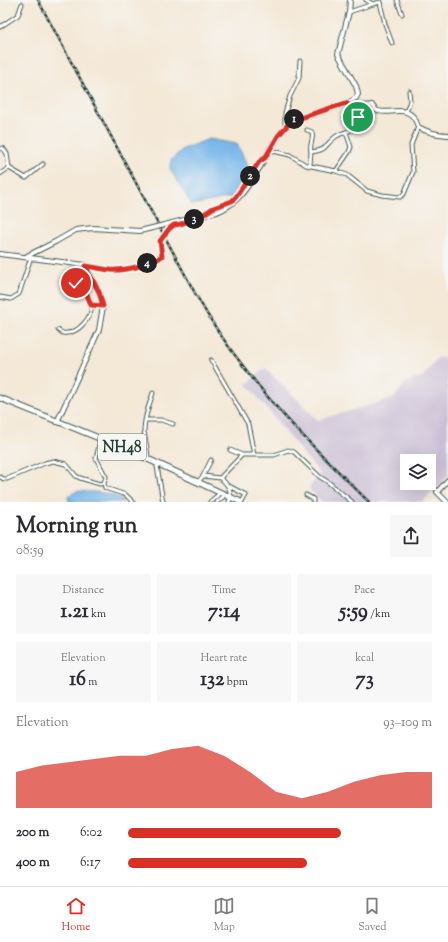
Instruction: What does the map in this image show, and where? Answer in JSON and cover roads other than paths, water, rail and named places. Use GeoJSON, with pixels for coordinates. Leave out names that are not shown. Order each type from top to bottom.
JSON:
{"type":"FeatureCollection","features":[{"type":"Feature","properties":{"kind":"highway","name":"NH48"},"geometry":{"type":"LineString","coordinates":[[0,398],[148,460],[221,496],[242,502]]}},
{"type":"Feature","properties":{"kind":"highway","name":"NH48"},"geometry":{"type":"LineString","coordinates":[[0,401],[148,460],[157,466],[198,482],[231,500]]}},
{"type":"Feature","properties":{"kind":"street"},"geometry":{"type":"LineString","coordinates":[[0,297],[11,299],[19,294],[28,257],[76,230],[93,228],[140,231],[153,229],[172,222],[217,212],[227,208],[239,199],[262,164],[269,150],[291,121],[346,103],[356,98],[358,94],[356,86],[338,54],[349,12],[350,0]]}},
{"type":"Feature","properties":{"kind":"street"},"geometry":{"type":"LineString","coordinates":[[366,0],[373,4]]}},
{"type":"Feature","properties":{"kind":"street"},"geometry":{"type":"LineString","coordinates":[[349,12],[384,0]]}},
{"type":"Feature","properties":{"kind":"street"},"geometry":{"type":"LineString","coordinates":[[397,0],[402,14]]}},
{"type":"Feature","properties":{"kind":"street"},"geometry":{"type":"LineString","coordinates":[[380,2],[392,43]]}},
{"type":"Feature","properties":{"kind":"street"},"geometry":{"type":"LineString","coordinates":[[0,27],[18,15],[22,4]]}},
{"type":"Feature","properties":{"kind":"street"},"geometry":{"type":"LineString","coordinates":[[285,127],[285,113],[290,96],[299,78],[300,61]]}},
{"type":"Feature","properties":{"kind":"street"},"geometry":{"type":"LineString","coordinates":[[406,112],[410,101],[408,91]]}},
{"type":"Feature","properties":{"kind":"street"},"geometry":{"type":"LineString","coordinates":[[311,152],[324,148],[337,134],[359,127],[358,117],[352,108],[346,103]]}},
{"type":"Feature","properties":{"kind":"street"},"geometry":{"type":"LineString","coordinates":[[269,150],[290,155],[302,163],[336,171],[352,178],[367,192],[394,197],[402,196],[413,172],[411,145],[418,127],[417,122],[406,112],[396,110],[377,110],[372,105],[352,108]]}},
{"type":"Feature","properties":{"kind":"street"},"geometry":{"type":"LineString","coordinates":[[285,113],[291,121]]}},
{"type":"Feature","properties":{"kind":"street"},"geometry":{"type":"LineString","coordinates":[[418,127],[437,135],[448,135]]}},
{"type":"Feature","properties":{"kind":"street"},"geometry":{"type":"LineString","coordinates":[[307,130],[313,134],[310,145],[310,165]]}},
{"type":"Feature","properties":{"kind":"street"},"geometry":{"type":"LineString","coordinates":[[336,171],[351,147],[346,132]]}},
{"type":"Feature","properties":{"kind":"street"},"geometry":{"type":"LineString","coordinates":[[0,149],[4,148],[6,151],[9,168],[26,178],[44,164]]}},
{"type":"Feature","properties":{"kind":"street"},"geometry":{"type":"LineString","coordinates":[[0,254],[109,270],[119,270],[159,259],[162,256],[160,241],[169,229],[174,225],[181,224],[201,216],[213,208],[232,201],[259,162],[265,158]]}},
{"type":"Feature","properties":{"kind":"street"},"geometry":{"type":"LineString","coordinates":[[0,174],[9,168]]}},
{"type":"Feature","properties":{"kind":"street"},"geometry":{"type":"LineString","coordinates":[[57,422],[99,330],[103,306],[99,292],[85,266]]}},
{"type":"Feature","properties":{"kind":"street"},"geometry":{"type":"LineString","coordinates":[[58,330],[63,333],[72,332],[80,327],[88,318],[92,309],[86,292],[76,283]]}},
{"type":"Feature","properties":{"kind":"street"},"geometry":{"type":"LineString","coordinates":[[91,305],[103,306]]}},
{"type":"Feature","properties":{"kind":"street"},"geometry":{"type":"LineString","coordinates":[[211,360],[248,424],[254,455]]}},
{"type":"Feature","properties":{"kind":"street"},"geometry":{"type":"LineString","coordinates":[[148,460],[144,431],[145,420],[153,393]]}},
{"type":"Feature","properties":{"kind":"street"},"geometry":{"type":"LineString","coordinates":[[145,420],[161,420],[173,424]]}},
{"type":"Feature","properties":{"kind":"street"},"geometry":{"type":"LineString","coordinates":[[100,442],[96,458],[106,477],[104,483],[105,488],[126,495],[133,502]]}},
{"type":"Feature","properties":{"kind":"street"},"geometry":{"type":"LineString","coordinates":[[230,450],[242,456],[266,456],[285,451],[294,452],[320,477],[352,502]]}},
{"type":"Feature","properties":{"kind":"street"},"geometry":{"type":"LineString","coordinates":[[220,478],[242,456]]}},
{"type":"Feature","properties":{"kind":"street"},"geometry":{"type":"LineString","coordinates":[[198,482],[203,476],[211,460]]}},
{"type":"Feature","properties":{"kind":"street"},"geometry":{"type":"LineString","coordinates":[[0,477],[8,479],[52,461],[66,464],[76,476],[80,478],[100,484],[104,483]]}},
{"type":"Feature","properties":{"kind":"street"},"geometry":{"type":"LineString","coordinates":[[157,466],[163,502]]}},
{"type":"Feature","properties":{"kind":"street"},"geometry":{"type":"LineString","coordinates":[[203,476],[220,478],[229,486],[246,494],[242,502]]}},
{"type":"Feature","properties":{"kind":"street"},"geometry":{"type":"LineString","coordinates":[[447,502],[437,492],[448,480]]}},
{"type":"Feature","properties":{"kind":"street"},"geometry":{"type":"LineString","coordinates":[[229,486],[231,500]]}},
{"type":"Feature","properties":{"kind":"street"},"geometry":{"type":"LineString","coordinates":[[306,495],[313,499],[313,502]]}},
{"type":"Feature","properties":{"kind":"street"},"geometry":{"type":"LineString","coordinates":[[210,502],[221,496]]}},
{"type":"Feature","properties":{"kind":"street"},"geometry":{"type":"LineString","coordinates":[[217,502],[221,496]]}},
{"type":"Feature","properties":{"kind":"water"},"geometry":{"type":"Polygon","coordinates":[[[209,139],[237,144],[249,169],[232,197],[192,205],[170,169],[171,160],[183,149],[209,139]]]}},
{"type":"Feature","properties":{"kind":"water"},"geometry":{"type":"Polygon","coordinates":[[[77,491],[108,494],[119,498],[124,502],[69,502],[68,496],[77,491]]]}},
{"type":"Feature","properties":{"kind":"railway"},"geometry":{"type":"LineString","coordinates":[[38,0],[196,295],[220,334],[275,406],[369,502]]}}]}
